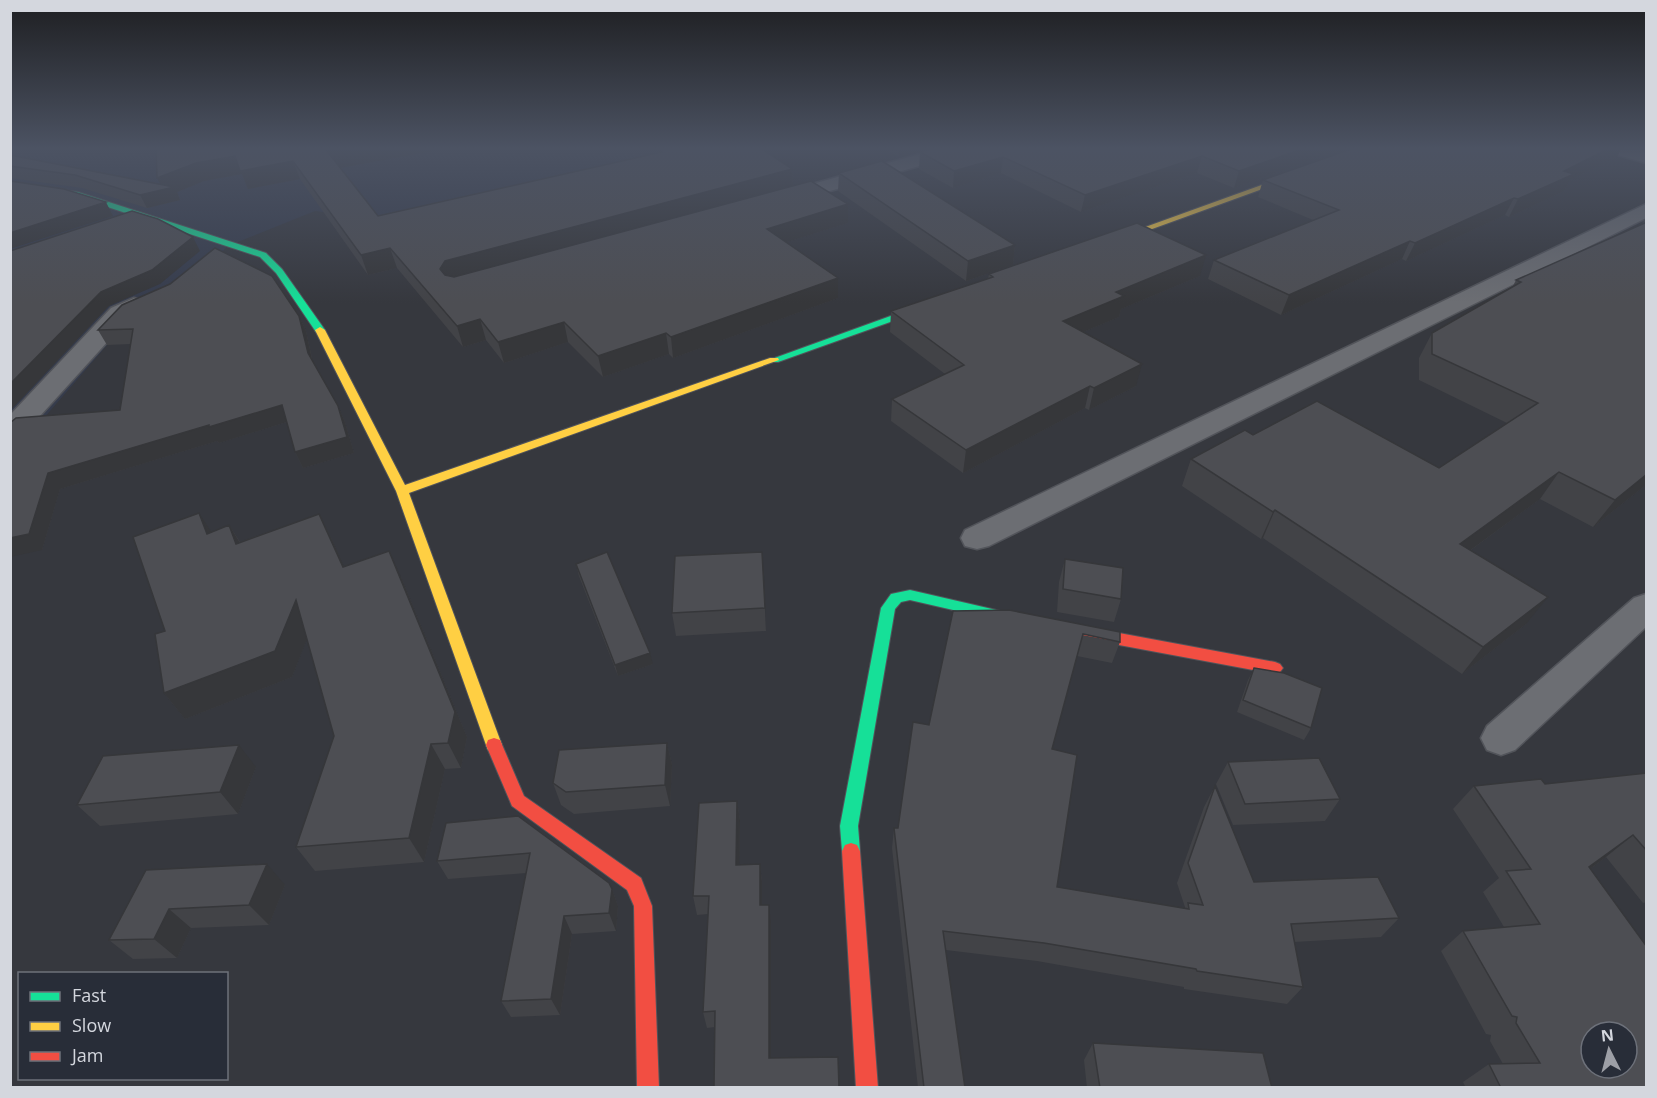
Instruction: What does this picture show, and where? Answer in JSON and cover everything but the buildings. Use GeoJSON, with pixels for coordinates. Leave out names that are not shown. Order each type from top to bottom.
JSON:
{"type":"FeatureCollection","features":[{"type":"Feature","properties":{"kind":"street"},"geometry":{"type":"LineString","coordinates":[[95,200],[141,215],[216,252],[262,255],[279,271],[327,339],[402,491],[499,758],[518,801],[634,884],[643,906],[648,1088]]}},
{"type":"Feature","properties":{"kind":"street"},"geometry":{"type":"LineString","coordinates":[[756,206],[777,200]]}},
{"type":"Feature","properties":{"kind":"street"},"geometry":{"type":"LineString","coordinates":[[1088,249],[1225,200]]}},
{"type":"Feature","properties":{"kind":"street"},"geometry":{"type":"LineString","coordinates":[[977,538],[1647,210]]}},
{"type":"Feature","properties":{"kind":"street"},"geometry":{"type":"LineString","coordinates":[[108,226],[141,215]]}},
{"type":"Feature","properties":{"kind":"street"},"geometry":{"type":"LineString","coordinates":[[10,432],[120,313],[158,296]]}},
{"type":"Feature","properties":{"kind":"street"},"geometry":{"type":"LineString","coordinates":[[402,491],[941,300]]}},
{"type":"Feature","properties":{"kind":"street"},"geometry":{"type":"LineString","coordinates":[[867,1088],[849,826],[888,608],[896,598],[910,595],[1038,624]]}},
{"type":"Feature","properties":{"kind":"street"},"geometry":{"type":"LineString","coordinates":[[1501,738],[1647,607]]}},
{"type":"Feature","properties":{"kind":"street"},"geometry":{"type":"LineString","coordinates":[[1060,628],[1275,668]]}},
{"type":"Feature","properties":{"kind":"shaded area"},"geometry":{"type":"Polygon","coordinates":[[[11,200],[479,200],[393,221],[315,211],[228,246],[180,293],[140,307],[11,456],[11,200]]]}},
{"type":"Feature","properties":{"kind":"traffic: fast"},"geometry":{"type":"LineString","coordinates":[[94,200],[263,255],[279,271],[320,330]]}},
{"type":"Feature","properties":{"kind":"traffic: fast"},"geometry":{"type":"LineString","coordinates":[[774,360],[932,304]]}},
{"type":"Feature","properties":{"kind":"traffic: fast"},"geometry":{"type":"LineString","coordinates":[[851,851],[849,826],[888,608],[896,598],[910,595],[1022,621]]}},
{"type":"Feature","properties":{"kind":"traffic: slow"},"geometry":{"type":"LineString","coordinates":[[1105,243],[1225,200]]}},
{"type":"Feature","properties":{"kind":"traffic: slow"},"geometry":{"type":"LineString","coordinates":[[320,330],[402,491],[494,745]]}},
{"type":"Feature","properties":{"kind":"traffic: slow"},"geometry":{"type":"LineString","coordinates":[[402,491],[774,360]]}},
{"type":"Feature","properties":{"kind":"traffic: jam"},"geometry":{"type":"LineString","coordinates":[[1076,631],[1275,668]]}},
{"type":"Feature","properties":{"kind":"traffic: jam"},"geometry":{"type":"LineString","coordinates":[[494,745],[518,801],[634,884],[643,906],[648,1088]]}},
{"type":"Feature","properties":{"kind":"traffic: jam"},"geometry":{"type":"LineString","coordinates":[[851,851],[867,1088]]}}]}
